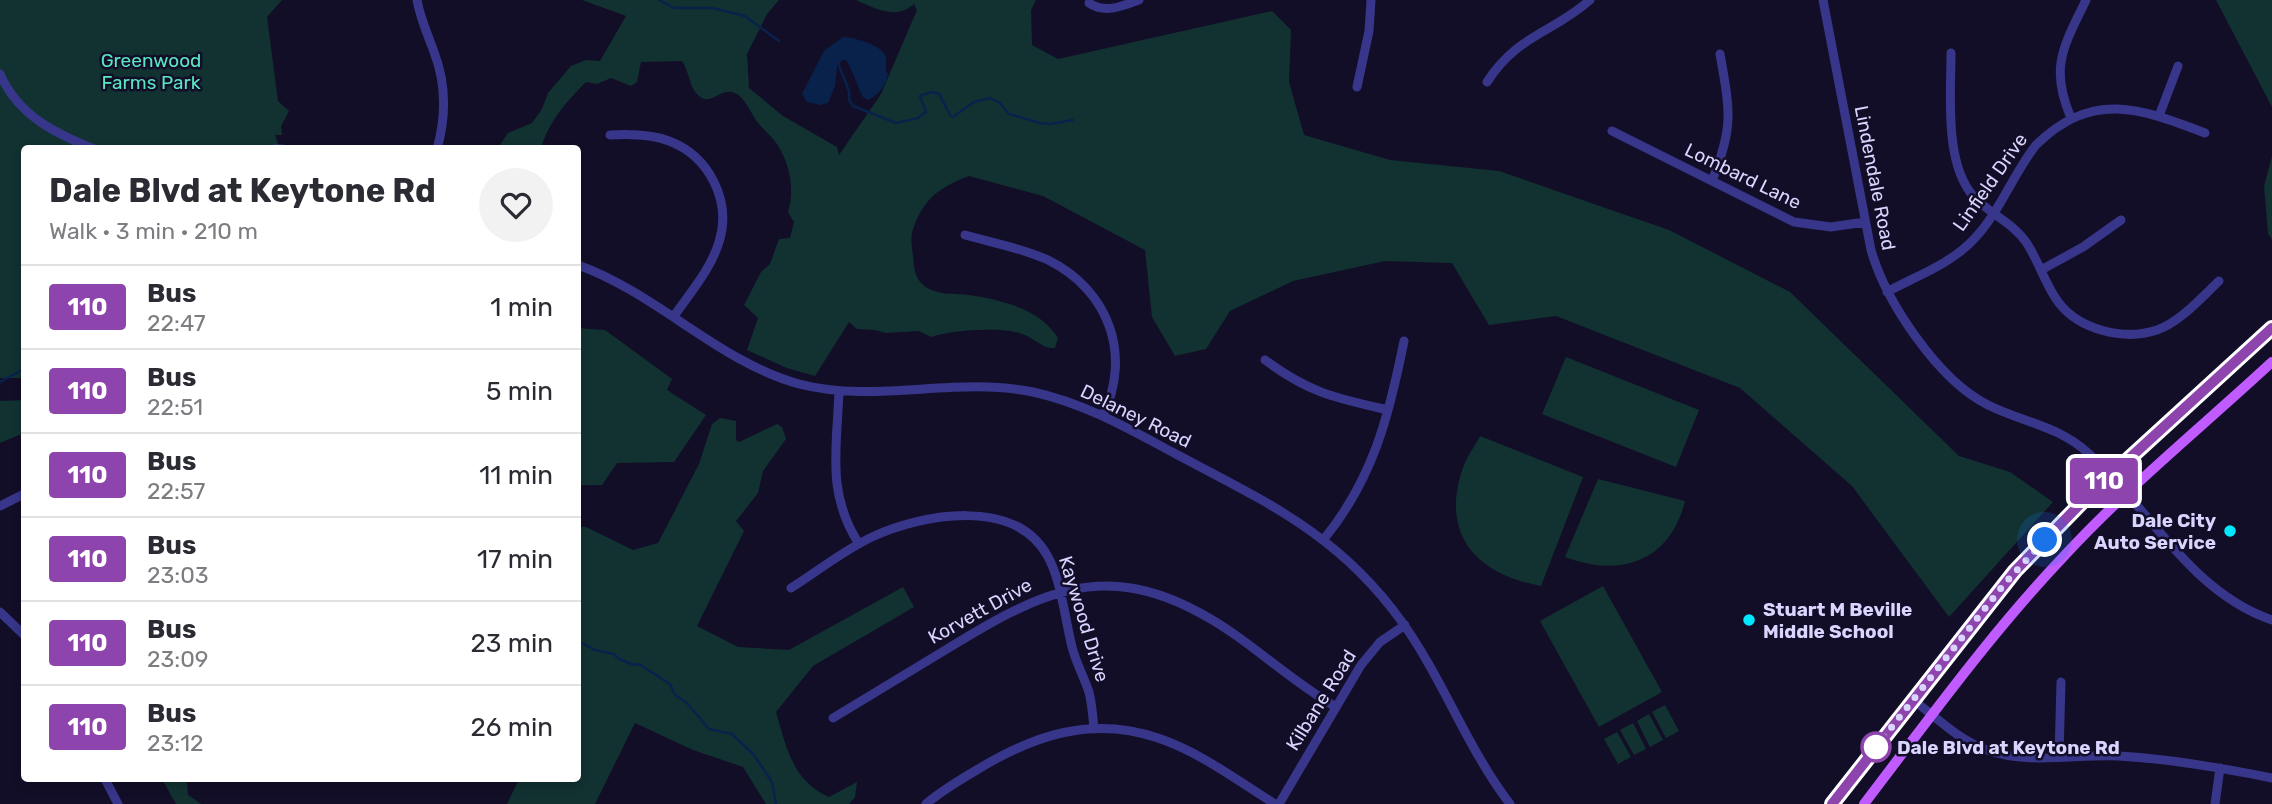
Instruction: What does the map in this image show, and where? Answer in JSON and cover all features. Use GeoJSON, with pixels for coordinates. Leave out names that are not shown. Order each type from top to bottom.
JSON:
{"type":"FeatureCollection","features":[{"type":"Feature","properties":{"kind":"main road"},"geometry":{"type":"LineString","coordinates":[[1832,804],[2015,571],[2110,476],[2272,328]]}},
{"type":"Feature","properties":{"kind":"main road"},"geometry":{"type":"LineString","coordinates":[[1864,804],[2025,598],[2074,545],[2127,494],[2272,362]]}},
{"type":"Feature","properties":{"kind":"street"},"geometry":{"type":"LineString","coordinates":[[417,0],[443,85],[443,121],[438,145]]}},
{"type":"Feature","properties":{"kind":"street"},"geometry":{"type":"LineString","coordinates":[[1089,3],[1095,8],[1104,9],[1139,0]]}},
{"type":"Feature","properties":{"kind":"street"},"geometry":{"type":"LineString","coordinates":[[1357,87],[1369,31],[1370,0]]}},
{"type":"Feature","properties":{"kind":"street"},"geometry":{"type":"LineString","coordinates":[[1487,82],[1516,48],[1590,0]]}},
{"type":"Feature","properties":{"kind":"street","name":"Lindendale Road"},"geometry":{"type":"LineString","coordinates":[[1823,0],[1876,268],[1887,292],[1936,361],[1961,387],[1988,405],[2067,437],[2091,456],[2206,581],[2241,606],[2272,620]]}},
{"type":"Feature","properties":{"kind":"street"},"geometry":{"type":"LineString","coordinates":[[2071,118],[2062,92],[2060,63],[2086,0]]}},
{"type":"Feature","properties":{"kind":"street"},"geometry":{"type":"LineString","coordinates":[[1951,53],[1955,159],[1963,182],[1970,192],[2019,233],[2053,294],[2071,316],[2097,328],[2129,334],[2158,330],[2220,281]]}},
{"type":"Feature","properties":{"kind":"street"},"geometry":{"type":"LineString","coordinates":[[1712,181],[1724,150],[1729,125],[1728,99],[1720,54]]}},
{"type":"Feature","properties":{"kind":"street"},"geometry":{"type":"LineString","coordinates":[[2160,116],[2178,66]]}},
{"type":"Feature","properties":{"kind":"street"},"geometry":{"type":"LineString","coordinates":[[0,74],[10,94],[28,114],[58,133],[85,145]]}},
{"type":"Feature","properties":{"kind":"street","name":"Linfield Drive"},"geometry":{"type":"LineString","coordinates":[[1887,292],[1949,260],[1962,250],[1984,226],[2026,156],[2047,134],[2071,118],[2099,109],[2133,109],[2160,116],[2205,134]]}},
{"type":"Feature","properties":{"kind":"street","name":"Lombard Lane"},"geometry":{"type":"LineString","coordinates":[[1612,131],[1794,222],[1831,227],[1865,222]]}},
{"type":"Feature","properties":{"kind":"street"},"geometry":{"type":"LineString","coordinates":[[610,135],[657,137],[680,146],[703,165],[720,194],[723,219],[719,242],[698,282],[674,316]]}},
{"type":"Feature","properties":{"kind":"street"},"geometry":{"type":"LineString","coordinates":[[2041,270],[2083,247],[2121,220]]}},
{"type":"Feature","properties":{"kind":"street"},"geometry":{"type":"LineString","coordinates":[[965,234],[1048,260],[1078,280],[1098,302],[1111,330],[1116,361],[1113,390],[1103,415]]}},
{"type":"Feature","properties":{"kind":"street","name":"Delaney Road"},"geometry":{"type":"LineString","coordinates":[[581,266],[620,283],[740,359],[770,374],[839,391],[1006,388],[1054,397],[1103,415],[1277,508],[1324,538],[1372,583],[1405,625],[1490,777],[1510,804]]}},
{"type":"Feature","properties":{"kind":"street"},"geometry":{"type":"LineString","coordinates":[[1324,538],[1349,507],[1366,476],[1388,410],[1404,341]]}},
{"type":"Feature","properties":{"kind":"street"},"geometry":{"type":"LineString","coordinates":[[1265,360],[1284,375],[1314,391],[1388,410]]}},
{"type":"Feature","properties":{"kind":"street"},"geometry":{"type":"LineString","coordinates":[[839,391],[836,489],[848,524],[859,544]]}},
{"type":"Feature","properties":{"kind":"street"},"geometry":{"type":"LineString","coordinates":[[0,506],[21,496]]}},
{"type":"Feature","properties":{"kind":"street","name":"Kaywood Drive"},"geometry":{"type":"LineString","coordinates":[[791,588],[859,544],[914,521],[962,516],[999,518],[1018,526],[1043,548],[1052,567],[1074,658],[1088,691],[1094,729]]}},
{"type":"Feature","properties":{"kind":"street","name":"Korvett Drive"},"geometry":{"type":"LineString","coordinates":[[833,718],[1001,616],[1034,600],[1082,588],[1118,586],[1146,591],[1179,602],[1236,634],[1286,675],[1335,707]]}},
{"type":"Feature","properties":{"kind":"street"},"geometry":{"type":"LineString","coordinates":[[0,612],[21,632]]}},
{"type":"Feature","properties":{"kind":"street","name":"Kilbane Road"},"geometry":{"type":"LineString","coordinates":[[1277,804],[1370,653],[1405,625]]}},
{"type":"Feature","properties":{"kind":"street"},"geometry":{"type":"LineString","coordinates":[[2059,756],[2061,682]]}},
{"type":"Feature","properties":{"kind":"street"},"geometry":{"type":"LineString","coordinates":[[1912,699],[1960,737],[1986,750],[2014,757],[2151,758],[2272,778]]}},
{"type":"Feature","properties":{"kind":"street"},"geometry":{"type":"LineString","coordinates":[[926,804],[949,786],[1016,747],[1053,734],[1094,729],[1128,730],[1169,742],[1277,804]]}},
{"type":"Feature","properties":{"kind":"street"},"geometry":{"type":"LineString","coordinates":[[2215,804],[2220,768]]}},
{"type":"Feature","properties":{"kind":"street"},"geometry":{"type":"LineString","coordinates":[[107,782],[118,804]]}},
{"type":"Feature","properties":{"kind":"green space","name":"Greenwood Farms Park"},"geometry":{"type":"Polygon","coordinates":[[[0,0],[282,0],[267,17],[278,101],[289,111],[281,126],[282,135],[275,135],[279,145],[21,145],[21,378],[0,378],[0,0]]]}},
{"type":"Feature","properties":{"kind":"green space"},"geometry":{"type":"Polygon","coordinates":[[[582,0],[779,0],[767,14],[747,54],[749,88],[783,116],[837,147],[839,155],[881,94],[917,10],[914,4],[900,11],[886,11],[856,0],[1036,0],[1031,10],[1032,45],[1058,59],[1272,11],[1291,30],[1289,82],[1304,135],[1390,160],[1499,171],[1669,230],[1790,292],[1959,456],[2010,472],[2053,502],[1949,617],[1852,486],[1740,388],[1556,316],[1489,325],[1452,263],[1385,261],[1293,281],[1230,311],[1206,349],[1175,356],[1152,317],[1145,250],[1043,196],[969,176],[941,189],[917,218],[911,239],[918,278],[923,285],[934,291],[994,300],[1031,313],[1058,338],[1055,348],[1043,346],[1016,332],[965,331],[931,337],[919,331],[886,333],[857,329],[849,322],[815,376],[787,368],[747,350],[758,318],[744,305],[761,272],[770,264],[779,239],[790,238],[794,222],[788,212],[791,186],[785,160],[777,144],[758,123],[740,96],[727,92],[710,99],[702,98],[693,88],[682,61],[641,62],[637,82],[631,86],[611,78],[597,84],[586,82],[553,121],[542,145],[500,145],[508,133],[532,123],[542,109],[548,93],[571,66],[586,60],[600,61],[626,16],[582,0]]]}},
{"type":"Feature","properties":{"kind":"green space"},"geometry":{"type":"Polygon","coordinates":[[[2216,0],[2272,0],[2272,107],[2216,0]]]}},
{"type":"Feature","properties":{"kind":"green space"},"geometry":{"type":"Polygon","coordinates":[[[2272,156],[2272,240],[2268,233],[2264,186],[2272,156]]]}},
{"type":"Feature","properties":{"kind":"green space"},"geometry":{"type":"Polygon","coordinates":[[[581,328],[605,330],[672,379],[667,390],[706,415],[674,462],[617,463],[602,485],[581,485],[581,328]]]}},
{"type":"Feature","properties":{"kind":"green space"},"geometry":{"type":"Polygon","coordinates":[[[1566,357],[1699,410],[1676,467],[1542,414],[1566,357]]]}},
{"type":"Feature","properties":{"kind":"green space"},"geometry":{"type":"Polygon","coordinates":[[[21,400],[21,434],[0,443],[0,401],[21,400]]]}},
{"type":"Feature","properties":{"kind":"green space"},"geometry":{"type":"Polygon","coordinates":[[[720,418],[736,421],[736,440],[739,442],[777,424],[782,427],[786,439],[763,471],[758,493],[736,521],[744,531],[697,626],[738,647],[789,650],[903,587],[914,607],[813,666],[776,712],[793,762],[807,782],[829,797],[857,782],[855,797],[849,804],[766,804],[743,767],[693,750],[635,723],[595,804],[507,804],[518,782],[581,782],[581,527],[633,550],[658,543],[699,464],[712,424],[720,418]]]}},
{"type":"Feature","properties":{"kind":"green space"},"geometry":{"type":"Polygon","coordinates":[[[1480,436],[1583,477],[1541,586],[1517,580],[1481,560],[1468,546],[1460,530],[1456,510],[1457,489],[1464,465],[1480,436]]]}},
{"type":"Feature","properties":{"kind":"green space"},"geometry":{"type":"Polygon","coordinates":[[[1598,479],[1685,501],[1678,522],[1668,538],[1655,551],[1640,560],[1623,565],[1605,566],[1565,557],[1598,479]]]}},
{"type":"Feature","properties":{"kind":"green space"},"geometry":{"type":"Polygon","coordinates":[[[1603,586],[1662,692],[1599,727],[1540,621],[1603,586]]]}},
{"type":"Feature","properties":{"kind":"green space"},"geometry":{"type":"Polygon","coordinates":[[[1665,705],[1679,731],[1666,738],[1652,712],[1665,705]]]}},
{"type":"Feature","properties":{"kind":"green space"},"geometry":{"type":"Polygon","coordinates":[[[1649,714],[1663,740],[1650,747],[1637,721],[1649,714]]]}},
{"type":"Feature","properties":{"kind":"green space"},"geometry":{"type":"Polygon","coordinates":[[[1633,723],[1646,749],[1634,755],[1620,730],[1633,723]]]}},
{"type":"Feature","properties":{"kind":"green space"},"geometry":{"type":"Polygon","coordinates":[[[1617,732],[1631,757],[1618,764],[1604,739],[1617,732]]]}},
{"type":"Feature","properties":{"kind":"green space"},"geometry":{"type":"Polygon","coordinates":[[[164,782],[187,782],[188,795],[201,804],[176,804],[164,782]]]}},
{"type":"Feature","properties":{"kind":"water"},"geometry":{"type":"Polygon","coordinates":[[[843,37],[868,43],[884,53],[888,75],[883,86],[868,100],[863,97],[846,60],[841,61],[837,66],[835,86],[828,103],[820,105],[807,102],[802,94],[824,51],[843,37]]]}},
{"type":"Feature","properties":{"kind":"waterway"},"geometry":{"type":"LineString","coordinates":[[659,0],[674,8],[712,8],[745,16],[779,41]]}},
{"type":"Feature","properties":{"kind":"waterway"},"geometry":{"type":"LineString","coordinates":[[838,63],[853,106],[896,123],[918,118],[926,112],[920,96],[931,92],[939,94],[953,117],[974,102],[990,98],[1000,103],[1009,114],[1040,123],[1073,120]]}},
{"type":"Feature","properties":{"kind":"waterway"},"geometry":{"type":"LineString","coordinates":[[0,382],[21,371]]}},
{"type":"Feature","properties":{"kind":"waterway"},"geometry":{"type":"LineString","coordinates":[[581,643],[595,650],[614,654],[634,665],[639,664],[670,684],[675,695],[687,703],[709,729],[732,734],[754,755],[772,782],[776,804]]}},
{"type":"Feature","properties":{"kind":"bus line","name":"110"},"geometry":{"type":"LineString","coordinates":[[1832,804],[2015,571],[2086,498],[2272,328]]}},
{"type":"Feature","properties":{"kind":"place","name":"Dale City Auto Service"},"geometry":{"type":"Point","coordinates":[2230,531]}},
{"type":"Feature","properties":{"kind":"place","name":"Stuart M Beville Middle School"},"geometry":{"type":"Point","coordinates":[1749,620]}},
{"type":"Feature","properties":{"kind":"place","name":"Dale Blvd at Keytone Rd"},"geometry":{"type":"Point","coordinates":[1876,747]}},
{"type":"Feature","properties":{"kind":"route"},"geometry":{"type":"LineString","coordinates":[[1876,747],[2005,583],[2045,540]]}}]}
